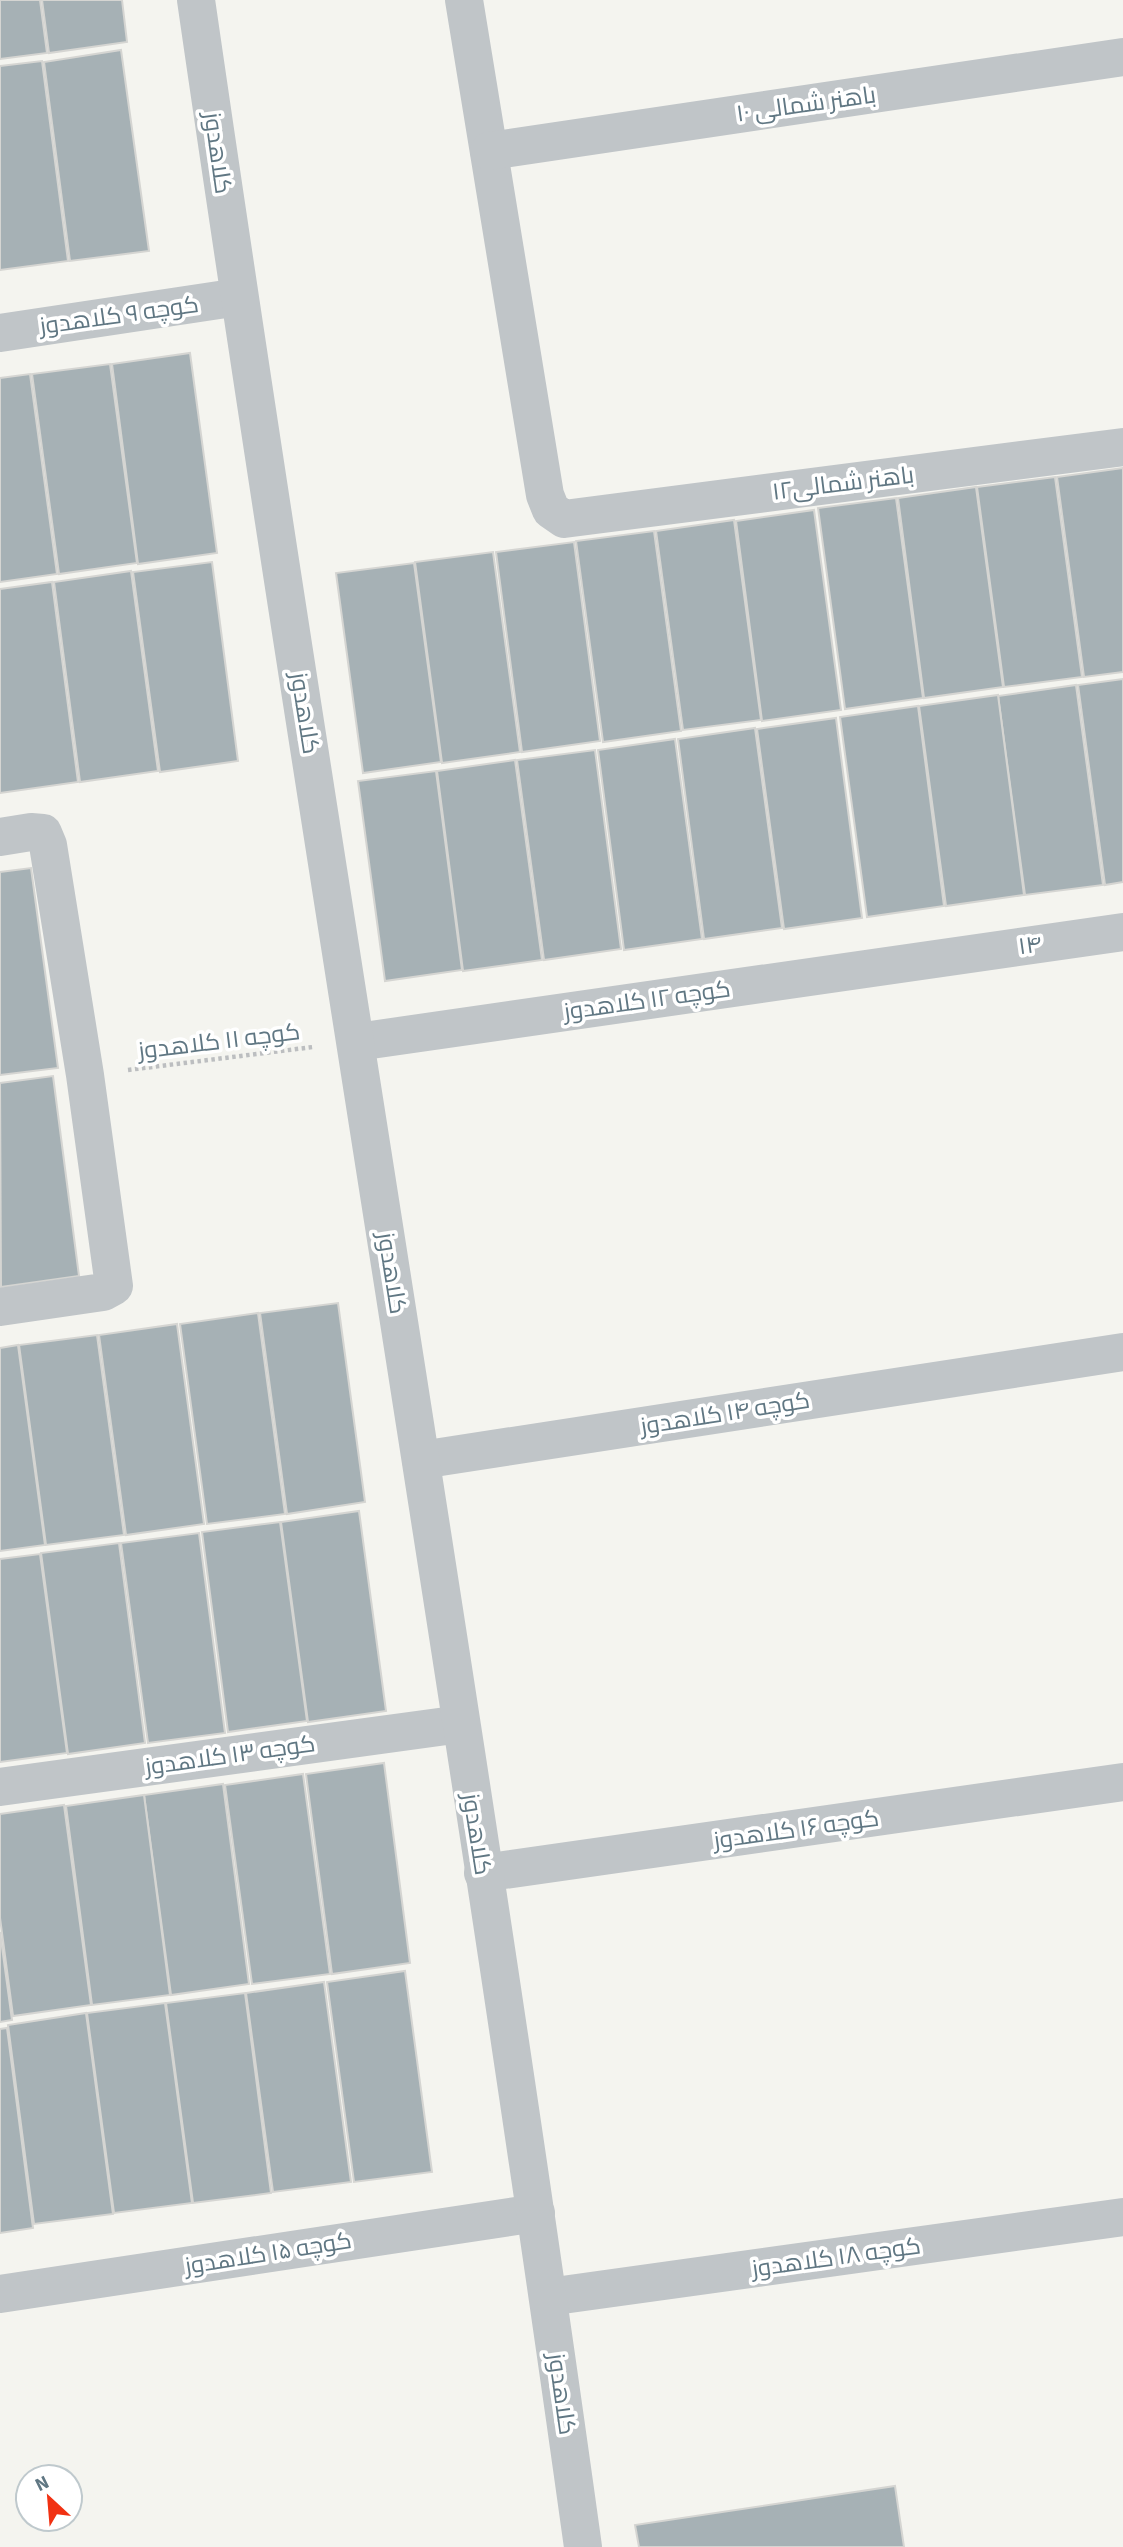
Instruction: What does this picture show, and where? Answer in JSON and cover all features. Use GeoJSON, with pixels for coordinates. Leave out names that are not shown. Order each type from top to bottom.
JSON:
{"type":"FeatureCollection","features":[{"type":"Feature","properties":{"kind":"street","name":"کلاهدوز"},"geometry":{"type":"LineString","coordinates":[[196,0],[239,298],[357,1042],[536,2213],[583,2547]]}},
{"type":"Feature","properties":{"kind":"street"},"geometry":{"type":"LineString","coordinates":[[464,0],[489,151]]}},
{"type":"Feature","properties":{"kind":"street","name":"۱۰ باهنر شمالی"},"geometry":{"type":"LineString","coordinates":[[489,151],[1123,57]]}},
{"type":"Feature","properties":{"kind":"street","name":"باهنر شمالی۱۲"},"geometry":{"type":"LineString","coordinates":[[489,151],[545,495],[551,510],[564,519],[1123,447]]}},
{"type":"Feature","properties":{"kind":"street","name":"کوچه ۹ کلاهدوز"},"geometry":{"type":"LineString","coordinates":[[0,333],[239,298]]}},
{"type":"Feature","properties":{"kind":"street"},"geometry":{"type":"LineString","coordinates":[[0,837],[31,832],[43,833],[48,845],[85,1075],[114,1286],[103,1292],[0,1307]]}},
{"type":"Feature","properties":{"kind":"street","name":"۱۴"},"geometry":{"type":"LineString","coordinates":[[938,958],[1123,932]]}},
{"type":"Feature","properties":{"kind":"street","name":"کوچه ۱۲ کلاهدوز"},"geometry":{"type":"LineString","coordinates":[[357,1042],[938,958]]}},
{"type":"Feature","properties":{"kind":"street","name":"کوچه ۱۴ کلاهدوز"},"geometry":{"type":"LineString","coordinates":[[421,1460],[1123,1352]]}},
{"type":"Feature","properties":{"kind":"street","name":"کوچه ۱۳ کلاهدوز"},"geometry":{"type":"LineString","coordinates":[[0,1787],[461,1724]]}},
{"type":"Feature","properties":{"kind":"street","name":"کوچه ۱۶ کلاهدوز"},"geometry":{"type":"LineString","coordinates":[[483,1873],[1116,1783]]}},
{"type":"Feature","properties":{"kind":"street","name":"کوچه ۱۵ کلاهدوز"},"geometry":{"type":"LineString","coordinates":[[0,2294],[536,2213]]}},
{"type":"Feature","properties":{"kind":"street","name":"کوچه ۱۸ کلاهدوز"},"geometry":{"type":"LineString","coordinates":[[548,2297],[1123,2217]]}},
{"type":"Feature","properties":{"kind":"path","name":"کوچه ۱۱ کلاهدوز"},"geometry":{"type":"LineString","coordinates":[[85,1075],[357,1042]]}},
{"type":"Feature","properties":{"kind":"building"},"geometry":{"type":"Polygon","coordinates":[[[0,0],[40,0],[47,53],[0,59],[0,0]]]}},
{"type":"Feature","properties":{"kind":"building"},"geometry":{"type":"Polygon","coordinates":[[[42,0],[122,0],[127,42],[49,53],[42,0]]]}},
{"type":"Feature","properties":{"kind":"building"},"geometry":{"type":"Polygon","coordinates":[[[121,50],[149,251],[70,261],[44,62],[121,50]]]}},
{"type":"Feature","properties":{"kind":"building"},"geometry":{"type":"Polygon","coordinates":[[[42,61],[68,261],[0,270],[0,66],[42,61]]]}},
{"type":"Feature","properties":{"kind":"building"},"geometry":{"type":"Polygon","coordinates":[[[190,353],[217,553],[138,564],[112,364],[190,353]]]}},
{"type":"Feature","properties":{"kind":"building"},"geometry":{"type":"Polygon","coordinates":[[[110,364],[137,563],[59,574],[32,374],[110,364]]]}},
{"type":"Feature","properties":{"kind":"building"},"geometry":{"type":"Polygon","coordinates":[[[30,374],[57,574],[0,582],[0,378],[30,374]]]}},
{"type":"Feature","properties":{"kind":"building"},"geometry":{"type":"Polygon","coordinates":[[[1123,468],[1123,672],[1084,677],[1057,477],[1123,468]]]}},
{"type":"Feature","properties":{"kind":"building"},"geometry":{"type":"Polygon","coordinates":[[[1055,477],[1082,677],[1004,687],[977,487],[1055,477]]]}},
{"type":"Feature","properties":{"kind":"building"},"geometry":{"type":"Polygon","coordinates":[[[976,487],[1003,687],[924,698],[898,498],[976,487]]]}},
{"type":"Feature","properties":{"kind":"building"},"geometry":{"type":"Polygon","coordinates":[[[896,498],[923,698],[845,709],[818,508],[896,498]]]}},
{"type":"Feature","properties":{"kind":"building"},"geometry":{"type":"Polygon","coordinates":[[[814,510],[841,710],[762,721],[736,521],[814,510]]]}},
{"type":"Feature","properties":{"kind":"building"},"geometry":{"type":"Polygon","coordinates":[[[734,520],[761,720],[683,730],[656,531],[734,520]]]}},
{"type":"Feature","properties":{"kind":"building"},"geometry":{"type":"Polygon","coordinates":[[[654,531],[681,731],[603,742],[576,541],[654,531]]]}},
{"type":"Feature","properties":{"kind":"building"},"geometry":{"type":"Polygon","coordinates":[[[574,542],[600,741],[522,752],[496,552],[574,542]]]}},
{"type":"Feature","properties":{"kind":"building"},"geometry":{"type":"Polygon","coordinates":[[[493,552],[520,752],[442,763],[415,562],[493,552]]]}},
{"type":"Feature","properties":{"kind":"building"},"geometry":{"type":"Polygon","coordinates":[[[212,562],[238,761],[160,772],[133,572],[212,562]]]}},
{"type":"Feature","properties":{"kind":"building"},"geometry":{"type":"Polygon","coordinates":[[[414,563],[441,762],[363,773],[336,573],[414,563]]]}},
{"type":"Feature","properties":{"kind":"building"},"geometry":{"type":"Polygon","coordinates":[[[131,571],[158,771],[80,782],[54,582],[131,571]]]}},
{"type":"Feature","properties":{"kind":"building"},"geometry":{"type":"Polygon","coordinates":[[[52,582],[78,782],[0,793],[0,589],[52,582]]]}},
{"type":"Feature","properties":{"kind":"building"},"geometry":{"type":"Polygon","coordinates":[[[1123,679],[1123,882],[1105,885],[1078,685],[1123,679]]]}},
{"type":"Feature","properties":{"kind":"building"},"geometry":{"type":"Polygon","coordinates":[[[1076,685],[1103,885],[1025,895],[998,696],[1076,685]]]}},
{"type":"Feature","properties":{"kind":"building"},"geometry":{"type":"Polygon","coordinates":[[[998,695],[1024,895],[946,906],[919,706],[998,695]]]}},
{"type":"Feature","properties":{"kind":"building"},"geometry":{"type":"Polygon","coordinates":[[[918,706],[944,906],[867,917],[840,717],[918,706]]]}},
{"type":"Feature","properties":{"kind":"building"},"geometry":{"type":"Polygon","coordinates":[[[836,718],[862,918],[784,929],[757,729],[836,718]]]}},
{"type":"Feature","properties":{"kind":"building"},"geometry":{"type":"Polygon","coordinates":[[[755,728],[782,928],[704,939],[678,739],[755,728]]]}},
{"type":"Feature","properties":{"kind":"building"},"geometry":{"type":"Polygon","coordinates":[[[675,739],[702,939],[624,950],[598,750],[675,739]]]}},
{"type":"Feature","properties":{"kind":"building"},"geometry":{"type":"Polygon","coordinates":[[[595,750],[621,949],[544,960],[517,760],[595,750]]]}},
{"type":"Feature","properties":{"kind":"building"},"geometry":{"type":"Polygon","coordinates":[[[515,760],[542,960],[463,971],[437,771],[515,760]]]}},
{"type":"Feature","properties":{"kind":"building"},"geometry":{"type":"Polygon","coordinates":[[[436,771],[462,970],[385,981],[358,781],[436,771]]]}},
{"type":"Feature","properties":{"kind":"building"},"geometry":{"type":"Polygon","coordinates":[[[31,868],[58,1068],[0,1075],[0,872],[31,868]]]}},
{"type":"Feature","properties":{"kind":"building"},"geometry":{"type":"Polygon","coordinates":[[[53,1076],[79,1276],[1,1287],[0,1083],[53,1076]]]}},
{"type":"Feature","properties":{"kind":"building"},"geometry":{"type":"Polygon","coordinates":[[[338,1303],[365,1502],[287,1514],[260,1313],[338,1303]]]}},
{"type":"Feature","properties":{"kind":"building"},"geometry":{"type":"Polygon","coordinates":[[[258,1313],[285,1514],[207,1524],[180,1324],[258,1313]]]}},
{"type":"Feature","properties":{"kind":"building"},"geometry":{"type":"Polygon","coordinates":[[[177,1324],[204,1524],[126,1535],[99,1335],[177,1324]]]}},
{"type":"Feature","properties":{"kind":"building"},"geometry":{"type":"Polygon","coordinates":[[[97,1335],[124,1535],[46,1545],[19,1345],[97,1335]]]}},
{"type":"Feature","properties":{"kind":"building"},"geometry":{"type":"Polygon","coordinates":[[[18,1345],[45,1545],[0,1551],[0,1348],[18,1345]]]}},
{"type":"Feature","properties":{"kind":"building"},"geometry":{"type":"Polygon","coordinates":[[[359,1511],[386,1711],[308,1722],[281,1522],[359,1511]]]}},
{"type":"Feature","properties":{"kind":"building"},"geometry":{"type":"Polygon","coordinates":[[[280,1522],[307,1721],[228,1732],[202,1532],[280,1522]]]}},
{"type":"Feature","properties":{"kind":"building"},"geometry":{"type":"Polygon","coordinates":[[[199,1533],[225,1733],[148,1743],[121,1543],[199,1533]]]}},
{"type":"Feature","properties":{"kind":"building"},"geometry":{"type":"Polygon","coordinates":[[[119,1543],[145,1743],[68,1754],[41,1553],[119,1543]]]}},
{"type":"Feature","properties":{"kind":"building"},"geometry":{"type":"Polygon","coordinates":[[[40,1554],[67,1753],[0,1762],[0,1559],[40,1554]]]}},
{"type":"Feature","properties":{"kind":"building"},"geometry":{"type":"Polygon","coordinates":[[[384,1763],[410,1963],[332,1974],[306,1774],[384,1763]]]}},
{"type":"Feature","properties":{"kind":"building"},"geometry":{"type":"Polygon","coordinates":[[[303,1774],[330,1974],[252,1984],[225,1785],[303,1774]]]}},
{"type":"Feature","properties":{"kind":"building"},"geometry":{"type":"Polygon","coordinates":[[[223,1784],[249,1984],[171,1995],[144,1795],[223,1784]]]}},
{"type":"Feature","properties":{"kind":"building"},"geometry":{"type":"Polygon","coordinates":[[[144,1795],[170,1995],[92,2005],[66,1806],[144,1795]]]}},
{"type":"Feature","properties":{"kind":"building"},"geometry":{"type":"Polygon","coordinates":[[[64,1805],[91,2005],[13,2016],[0,1918],[0,1814],[64,1805]]]}},
{"type":"Feature","properties":{"kind":"building"},"geometry":{"type":"Polygon","coordinates":[[[0,1932],[12,2020],[0,2022],[0,1932]]]}},
{"type":"Feature","properties":{"kind":"building"},"geometry":{"type":"Polygon","coordinates":[[[405,1971],[432,2172],[354,2182],[327,1982],[405,1971]]]}},
{"type":"Feature","properties":{"kind":"building"},"geometry":{"type":"Polygon","coordinates":[[[324,1982],[351,2182],[273,2192],[246,1993],[324,1982]]]}},
{"type":"Feature","properties":{"kind":"building"},"geometry":{"type":"Polygon","coordinates":[[[245,1993],[271,2193],[193,2203],[166,2003],[245,1993]]]}},
{"type":"Feature","properties":{"kind":"building"},"geometry":{"type":"Polygon","coordinates":[[[165,2003],[192,2203],[114,2213],[87,2013],[165,2003]]]}},
{"type":"Feature","properties":{"kind":"building"},"geometry":{"type":"Polygon","coordinates":[[[86,2013],[113,2214],[34,2224],[8,2025],[86,2013]]]}},
{"type":"Feature","properties":{"kind":"building"},"geometry":{"type":"Polygon","coordinates":[[[7,2028],[33,2228],[0,2233],[0,2029],[7,2028]]]}},
{"type":"Feature","properties":{"kind":"building"},"geometry":{"type":"Polygon","coordinates":[[[895,2486],[904,2547],[639,2547],[635,2525],[895,2486]]]}}]}
